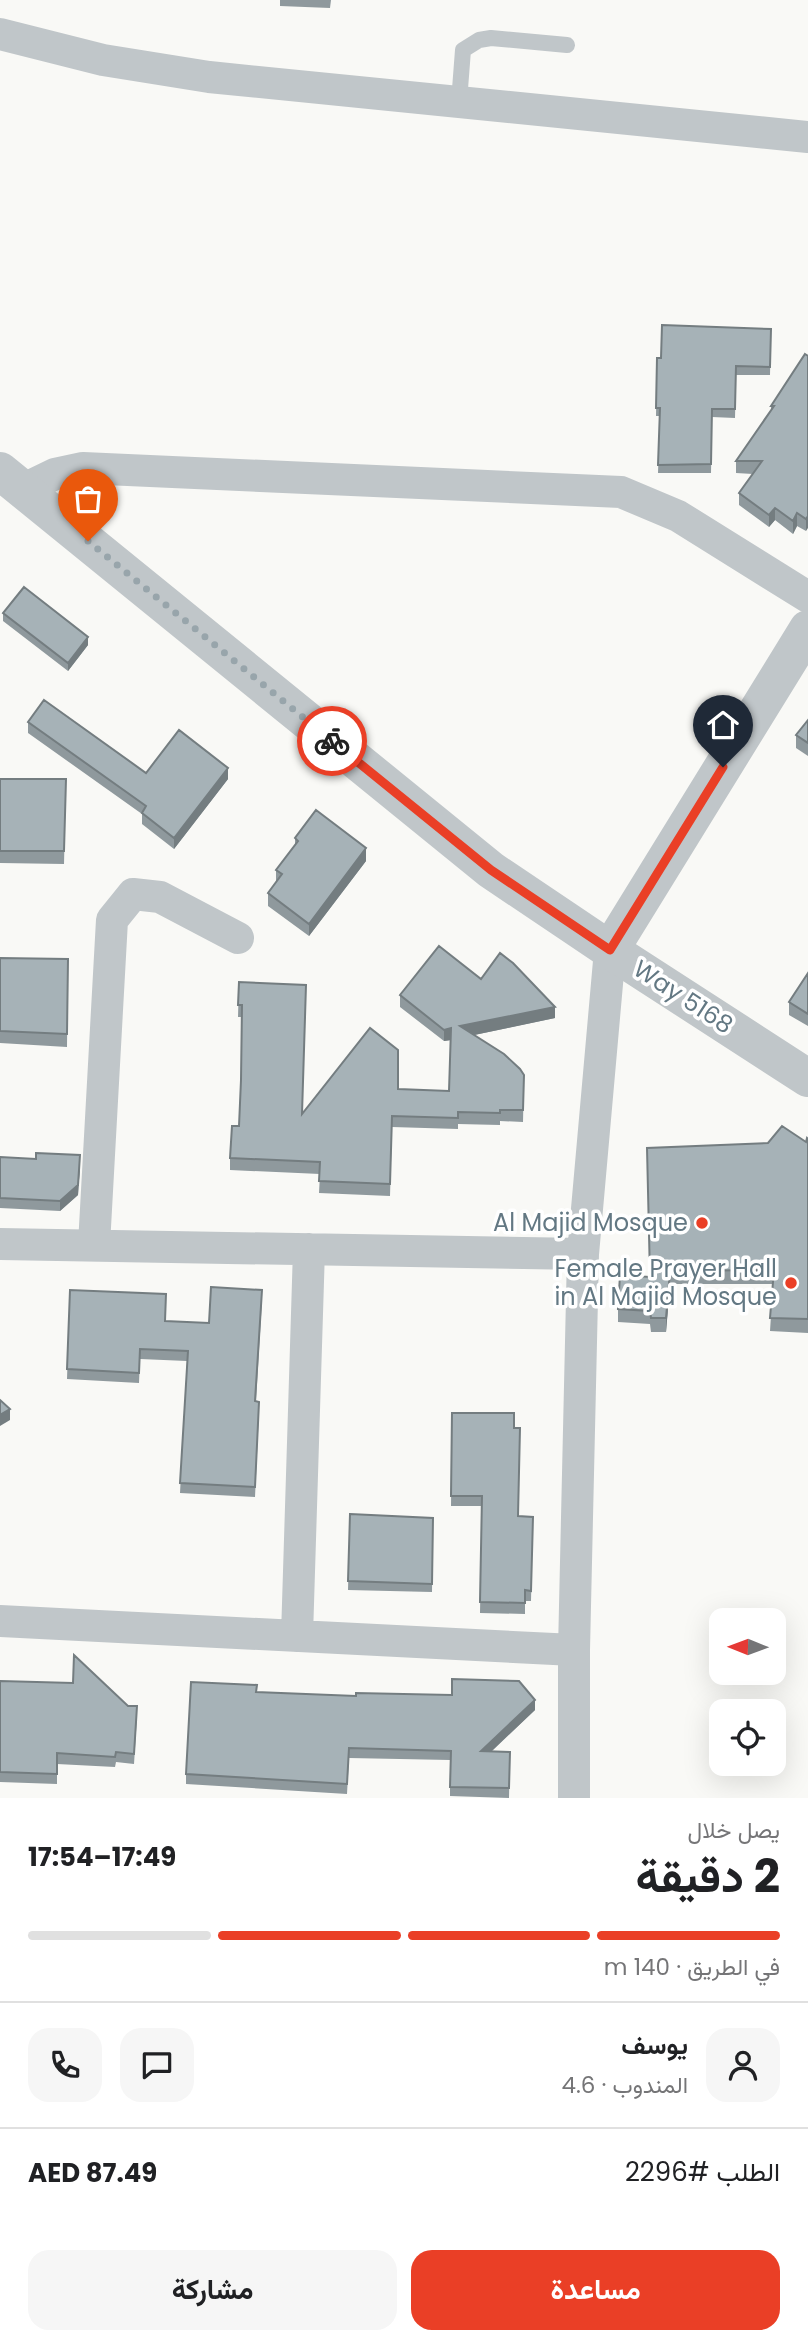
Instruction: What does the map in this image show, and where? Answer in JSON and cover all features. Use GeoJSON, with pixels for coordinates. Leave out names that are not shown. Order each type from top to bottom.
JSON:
{"type":"FeatureCollection","features":[{"type":"Feature","properties":{"kind":"street"},"geometry":{"type":"LineString","coordinates":[[0,34],[103,60],[209,77],[808,137]]}},
{"type":"Feature","properties":{"kind":"street"},"geometry":{"type":"LineString","coordinates":[[12,480],[83,468],[621,492],[678,516],[808,597]]}},
{"type":"Feature","properties":{"kind":"street","name":"Way 5168"},"geometry":{"type":"LineString","coordinates":[[12,480],[491,870],[808,1078]]}},
{"type":"Feature","properties":{"kind":"street"},"geometry":{"type":"LineString","coordinates":[[574,1798],[574,1650],[583,1254],[610,950],[808,629]]}},
{"type":"Feature","properties":{"kind":"street"},"geometry":{"type":"LineString","coordinates":[[94,1245],[112,920],[134,894],[160,897],[238,938]]}},
{"type":"Feature","properties":{"kind":"street"},"geometry":{"type":"LineString","coordinates":[[0,1244],[583,1254]]}},
{"type":"Feature","properties":{"kind":"street"},"geometry":{"type":"LineString","coordinates":[[297,1636],[309,1249]]}},
{"type":"Feature","properties":{"kind":"street"},"geometry":{"type":"LineString","coordinates":[[0,1621],[574,1650]]}},
{"type":"Feature","properties":{"kind":"lane"},"geometry":{"type":"LineString","coordinates":[[459,102],[463,50],[479,40],[491,38],[567,45]]}},
{"type":"Feature","properties":{"kind":"building"},"geometry":{"type":"Polygon","coordinates":[[[662,325],[771,329],[770,367],[736,366],[735,409],[712,409],[711,464],[658,465],[660,408],[656,408],[657,358],[661,358],[662,325]]]}},
{"type":"Feature","properties":{"kind":"building"},"geometry":{"type":"Polygon","coordinates":[[[805,354],[808,356],[808,516],[806,519],[797,513],[793,521],[775,508],[769,515],[739,493],[762,461],[736,461],[774,406],[771,406],[805,354]]]}},
{"type":"Feature","properties":{"kind":"building"},"geometry":{"type":"Polygon","coordinates":[[[24,587],[88,637],[68,663],[3,613],[24,587]]]}},
{"type":"Feature","properties":{"kind":"building"},"geometry":{"type":"Polygon","coordinates":[[[44,700],[146,773],[179,730],[228,768],[174,838],[142,813],[146,806],[28,722],[44,700]]]}},
{"type":"Feature","properties":{"kind":"building"},"geometry":{"type":"Polygon","coordinates":[[[808,720],[808,743],[796,735],[808,720]]]}},
{"type":"Feature","properties":{"kind":"building"},"geometry":{"type":"Polygon","coordinates":[[[0,779],[66,779],[64,851],[0,851],[0,779]]]}},
{"type":"Feature","properties":{"kind":"building"},"geometry":{"type":"Polygon","coordinates":[[[316,810],[366,848],[309,924],[268,893],[282,874],[276,870],[298,841],[295,838],[316,810]]]}},
{"type":"Feature","properties":{"kind":"building"},"geometry":{"type":"Polygon","coordinates":[[[439,946],[481,979],[500,953],[555,1007],[460,1026],[504,1054],[520,1069],[524,1075],[523,1110],[500,1110],[500,1113],[458,1112],[458,1118],[392,1116],[390,1184],[319,1181],[320,1162],[230,1158],[232,1126],[239,1126],[242,1005],[238,1005],[239,982],[306,985],[302,1114],[370,1028],[398,1050],[398,1089],[449,1091],[451,1028],[444,1030],[400,995],[439,946]]]}},
{"type":"Feature","properties":{"kind":"building"},"geometry":{"type":"Polygon","coordinates":[[[0,958],[68,959],[67,1034],[0,1031],[0,958]]]}},
{"type":"Feature","properties":{"kind":"building"},"geometry":{"type":"Polygon","coordinates":[[[808,973],[808,1014],[789,1002],[808,973]]]}},
{"type":"Feature","properties":{"kind":"building"},"geometry":{"type":"Polygon","coordinates":[[[782,1126],[806,1142],[808,1139],[808,1319],[770,1318],[774,1270],[670,1271],[666,1318],[651,1318],[650,1311],[618,1309],[620,1275],[650,1277],[647,1148],[768,1143],[782,1126]]]}},
{"type":"Feature","properties":{"kind":"building"},"geometry":{"type":"Polygon","coordinates":[[[36,1153],[80,1155],[78,1185],[60,1201],[0,1198],[0,1157],[36,1159],[36,1153]]]}},
{"type":"Feature","properties":{"kind":"building"},"geometry":{"type":"Polygon","coordinates":[[[211,1287],[262,1290],[255,1401],[259,1402],[255,1487],[180,1483],[188,1351],[140,1349],[139,1373],[67,1369],[70,1290],[166,1294],[165,1321],[209,1323],[211,1287]]]}},
{"type":"Feature","properties":{"kind":"building"},"geometry":{"type":"Polygon","coordinates":[[[0,1400],[10,1409],[0,1415],[0,1400]]]}},
{"type":"Feature","properties":{"kind":"building"},"geometry":{"type":"Polygon","coordinates":[[[452,1413],[514,1413],[514,1428],[520,1428],[518,1516],[533,1517],[531,1591],[525,1590],[525,1603],[480,1602],[482,1496],[451,1496],[452,1413]]]}},
{"type":"Feature","properties":{"kind":"building"},"geometry":{"type":"Polygon","coordinates":[[[350,1514],[433,1518],[432,1584],[348,1581],[350,1514]]]}},
{"type":"Feature","properties":{"kind":"building"},"geometry":{"type":"Polygon","coordinates":[[[74,1655],[128,1706],[137,1706],[134,1754],[116,1752],[115,1757],[57,1753],[57,1774],[0,1772],[0,1681],[73,1683],[74,1655]]]}},
{"type":"Feature","properties":{"kind":"building"},"geometry":{"type":"Polygon","coordinates":[[[452,1679],[519,1681],[535,1700],[481,1751],[510,1752],[509,1788],[450,1787],[451,1751],[349,1748],[347,1784],[186,1774],[191,1682],[257,1685],[256,1692],[356,1696],[356,1693],[452,1695],[452,1679]]]}},
{"type":"Feature","properties":{"kind":"way so far"},"geometry":{"type":"LineString","coordinates":[[88,541],[332,741]]}},
{"type":"Feature","properties":{"kind":"place","name":"Al Majid Mosque"},"geometry":{"type":"Point","coordinates":[702,1223]}},
{"type":"Feature","properties":{"kind":"place","name":"Female Prayer Hall in Al Majid Mosque"},"geometry":{"type":"Point","coordinates":[791,1283]}},
{"type":"Feature","properties":{"kind":"route"},"geometry":{"type":"LineString","coordinates":[[332,741],[491,870],[610,950],[723,767]]}}]}
